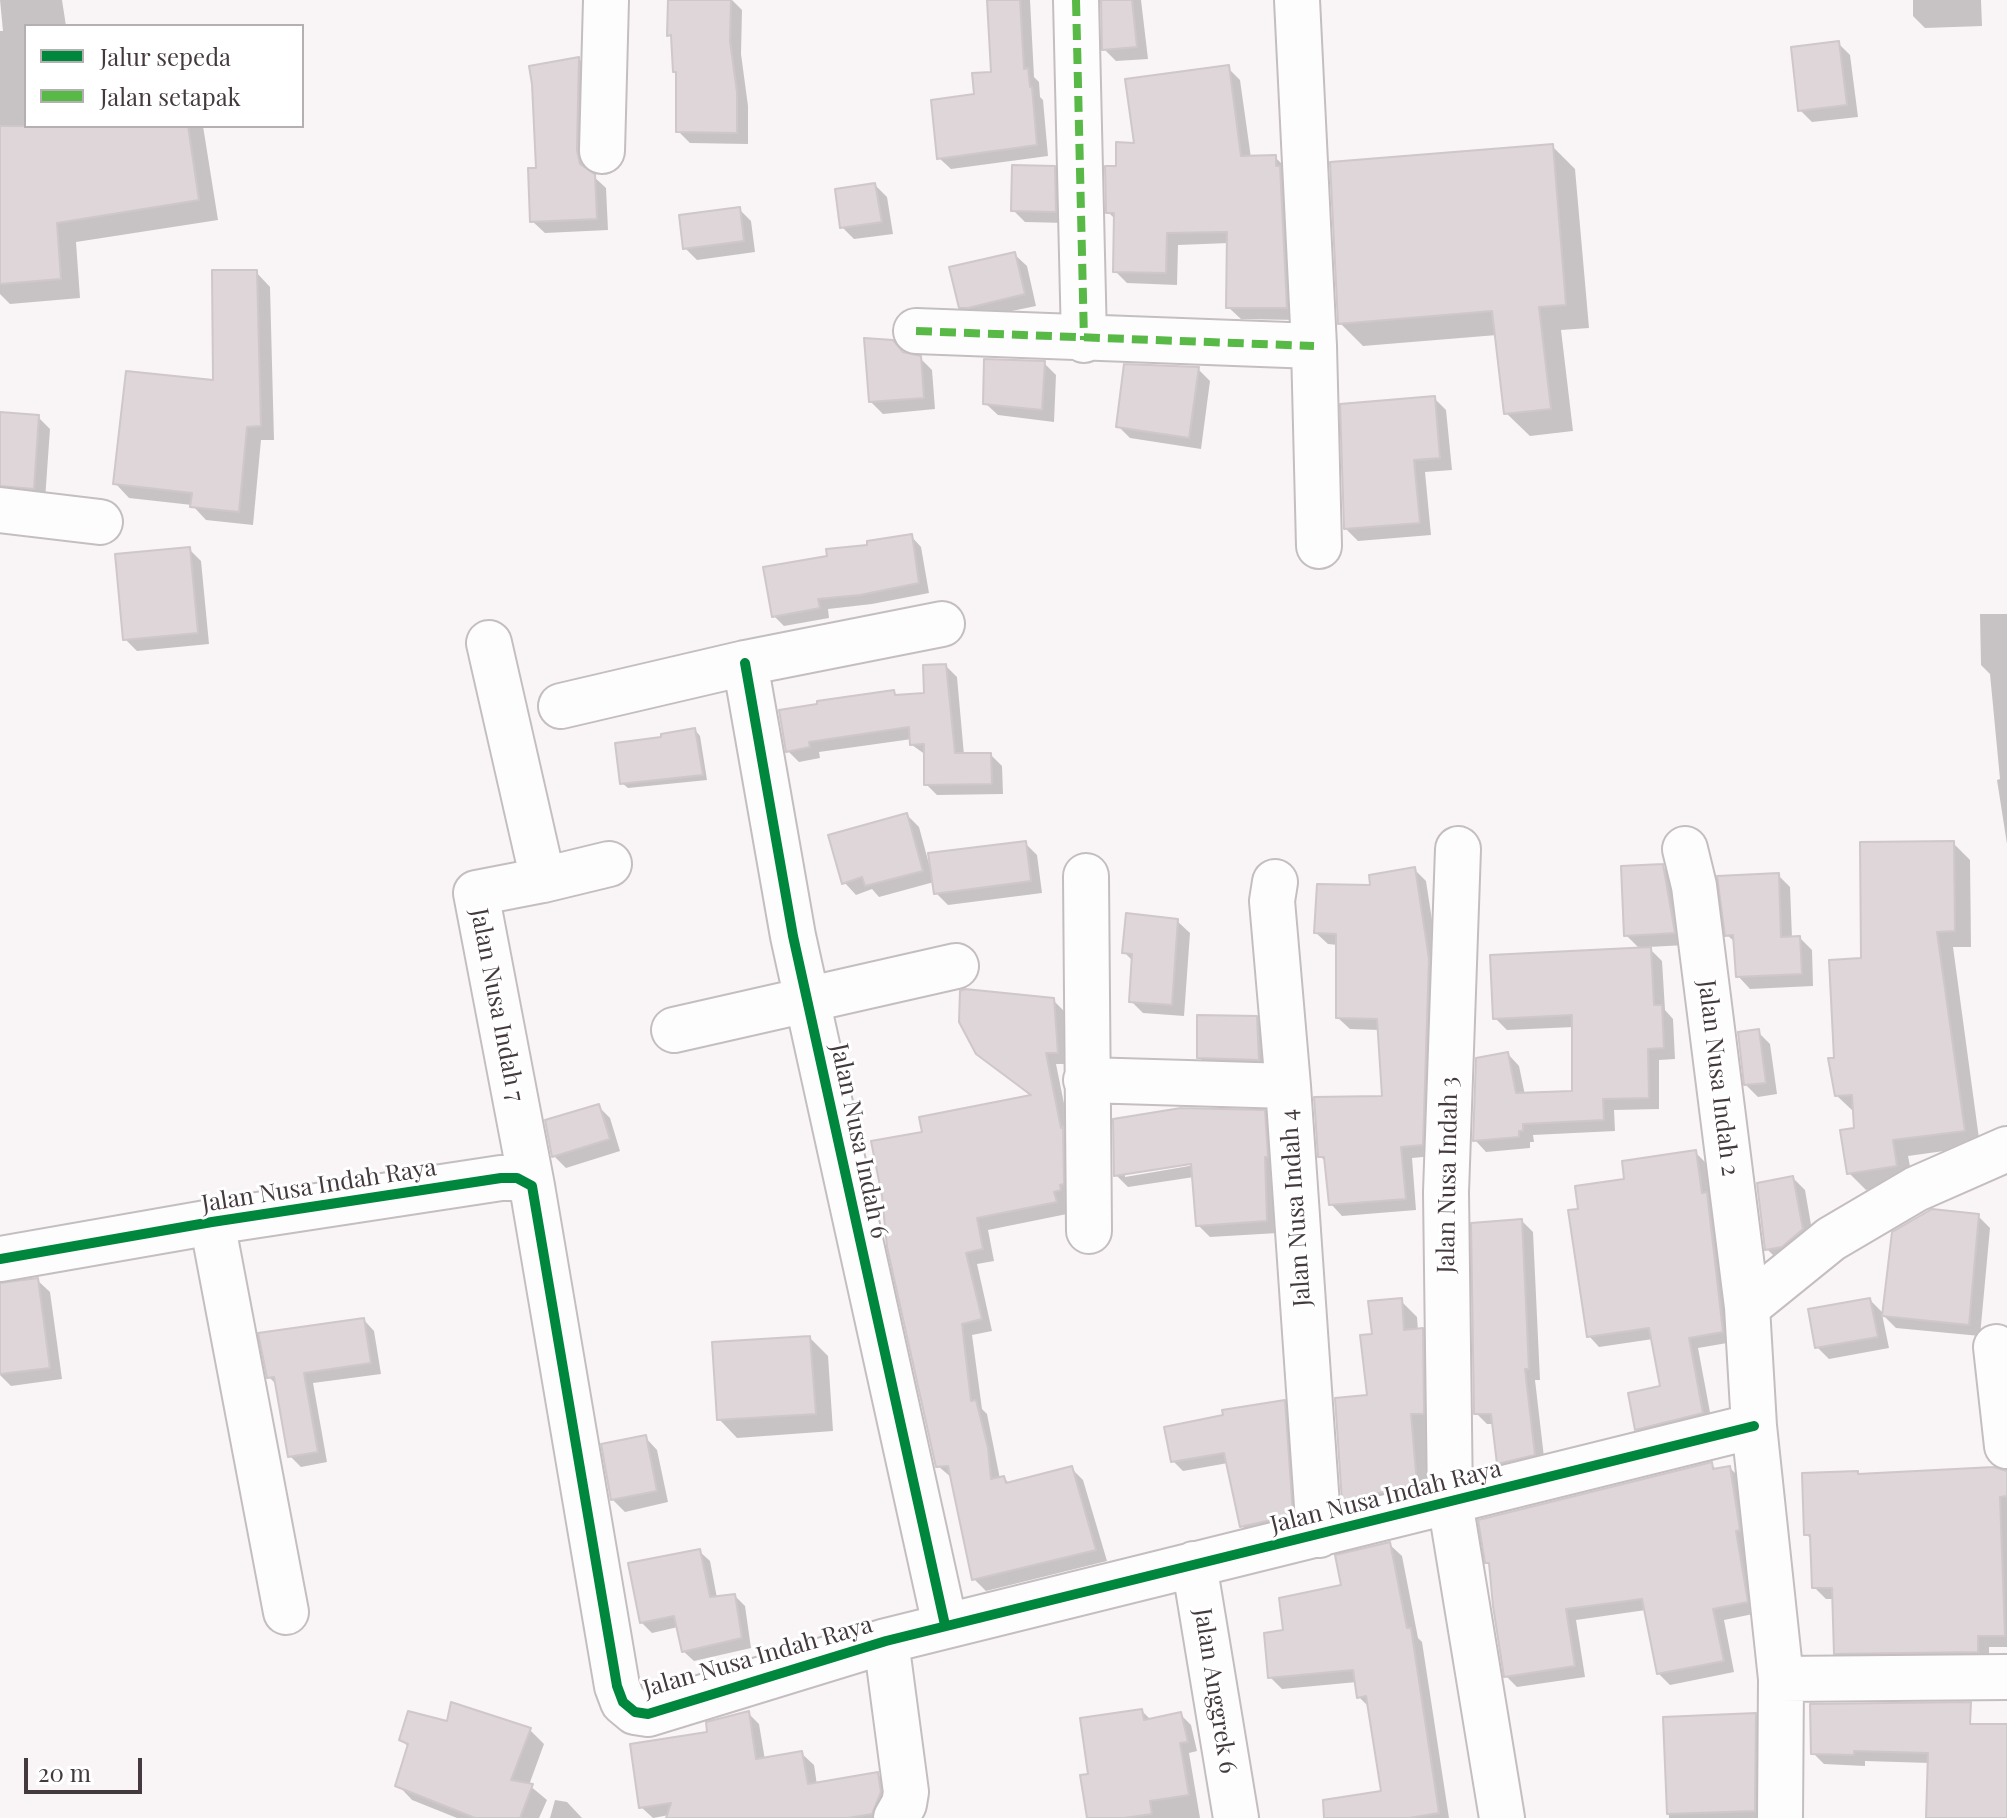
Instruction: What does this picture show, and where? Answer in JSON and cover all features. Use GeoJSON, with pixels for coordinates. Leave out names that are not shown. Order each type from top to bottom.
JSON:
{"type":"FeatureCollection","features":[{"type":"Feature","properties":{"kind":"street"},"geometry":{"type":"LineString","coordinates":[[602,151],[606,0]]}},
{"type":"Feature","properties":{"kind":"street"},"geometry":{"type":"LineString","coordinates":[[1076,0],[1084,340]]}},
{"type":"Feature","properties":{"kind":"street"},"geometry":{"type":"LineString","coordinates":[[1297,0],[1314,346],[1319,546]]}},
{"type":"Feature","properties":{"kind":"street"},"geometry":{"type":"LineString","coordinates":[[916,331],[1084,340],[1314,346]]}},
{"type":"Feature","properties":{"kind":"street"},"geometry":{"type":"LineString","coordinates":[[0,510],[100,522]]}},
{"type":"Feature","properties":{"kind":"street"},"geometry":{"type":"LineString","coordinates":[[561,706],[745,663],[942,624]]}},
{"type":"Feature","properties":{"kind":"street"},"geometry":{"type":"LineString","coordinates":[[489,643],[543,880],[609,864]]}},
{"type":"Feature","properties":{"kind":"street","name":"Jalan Nusa Indah 6"},"geometry":{"type":"LineString","coordinates":[[745,663],[793,936],[945,1625]]}},
{"type":"Feature","properties":{"kind":"street","name":"Jalan Nusa Indah 3"},"geometry":{"type":"LineString","coordinates":[[1458,849],[1446,1192],[1450,1502],[1502,1818]]}},
{"type":"Feature","properties":{"kind":"street","name":"Jalan Nusa Indah 2"},"geometry":{"type":"LineString","coordinates":[[1685,849],[1694,886],[1747,1307],[1754,1426],[1781,1679],[1780,1818]]}},
{"type":"Feature","properties":{"kind":"street"},"geometry":{"type":"LineString","coordinates":[[1086,876],[1089,1231]]}},
{"type":"Feature","properties":{"kind":"street","name":"Jalan Nusa Indah 7"},"geometry":{"type":"LineString","coordinates":[[532,1186],[476,893],[543,880]]}},
{"type":"Feature","properties":{"kind":"street","name":"Jalan Nusa Indah 4"},"geometry":{"type":"LineString","coordinates":[[1275,882],[1272,901],[1319,1535]]}},
{"type":"Feature","properties":{"kind":"street"},"geometry":{"type":"LineString","coordinates":[[674,1030],[956,966]]}},
{"type":"Feature","properties":{"kind":"street"},"geometry":{"type":"LineString","coordinates":[[1086,1080],[1288,1086]]}},
{"type":"Feature","properties":{"kind":"street"},"geometry":{"type":"LineString","coordinates":[[1747,1307],[1831,1239],[1916,1189],[2007,1149]]}},
{"type":"Feature","properties":{"kind":"street","name":"Jalan Nusa Indah Raya"},"geometry":{"type":"LineString","coordinates":[[0,1259],[212,1222],[501,1178],[517,1178],[532,1186],[617,1686],[623,1702],[635,1712],[648,1714],[945,1625],[1754,1426]]}},
{"type":"Feature","properties":{"kind":"street"},"geometry":{"type":"LineString","coordinates":[[212,1222],[286,1612]]}},
{"type":"Feature","properties":{"kind":"street"},"geometry":{"type":"LineString","coordinates":[[1996,1347],[2007,1446]]}},
{"type":"Feature","properties":{"kind":"street","name":"Jalan Anggrek 6"},"geometry":{"type":"LineString","coordinates":[[1194,1564],[1236,1818]]}},
{"type":"Feature","properties":{"kind":"street"},"geometry":{"type":"LineString","coordinates":[[886,1641],[906,1792],[904,1804],[896,1818]]}},
{"type":"Feature","properties":{"kind":"street"},"geometry":{"type":"LineString","coordinates":[[1781,1679],[2007,1677]]}},
{"type":"Feature","properties":{"kind":"building"},"geometry":{"type":"Polygon","coordinates":[[[668,0],[731,0],[730,41],[737,92],[737,133],[676,132],[676,72],[673,72],[671,35],[667,36],[668,0]]]}},
{"type":"Feature","properties":{"kind":"building"},"geometry":{"type":"Polygon","coordinates":[[[987,0],[1020,0],[1024,69],[1028,68],[1032,87],[1037,145],[937,159],[931,100],[974,94],[972,73],[991,72],[987,0]]]}},
{"type":"Feature","properties":{"kind":"building"},"geometry":{"type":"Polygon","coordinates":[[[1101,0],[1132,0],[1137,47],[1102,50],[1101,0]]]}},
{"type":"Feature","properties":{"kind":"building"},"geometry":{"type":"Polygon","coordinates":[[[1839,41],[1847,105],[1798,111],[1791,47],[1839,41]]]}},
{"type":"Feature","properties":{"kind":"building"},"geometry":{"type":"Polygon","coordinates":[[[579,57],[577,150],[580,164],[595,174],[597,219],[530,222],[528,168],[536,168],[529,66],[579,57]]]}},
{"type":"Feature","properties":{"kind":"building"},"geometry":{"type":"Polygon","coordinates":[[[1229,65],[1241,156],[1276,155],[1276,166],[1280,166],[1287,308],[1226,308],[1227,232],[1167,233],[1166,273],[1113,272],[1114,213],[1106,213],[1105,166],[1116,166],[1116,142],[1134,143],[1125,79],[1229,65]]]}},
{"type":"Feature","properties":{"kind":"building"},"geometry":{"type":"Polygon","coordinates":[[[0,126],[188,128],[199,200],[57,223],[61,279],[0,284],[0,126]]]}},
{"type":"Feature","properties":{"kind":"building"},"geometry":{"type":"Polygon","coordinates":[[[1553,144],[1566,305],[1539,307],[1551,409],[1504,414],[1492,311],[1338,324],[1330,162],[1553,144]]]}},
{"type":"Feature","properties":{"kind":"building"},"geometry":{"type":"Polygon","coordinates":[[[1012,165],[1055,166],[1056,212],[1011,211],[1012,165]]]}},
{"type":"Feature","properties":{"kind":"building"},"geometry":{"type":"Polygon","coordinates":[[[875,183],[882,222],[840,228],[835,189],[875,183]]]}},
{"type":"Feature","properties":{"kind":"building"},"geometry":{"type":"Polygon","coordinates":[[[740,207],[744,241],[683,249],[679,215],[740,207]]]}},
{"type":"Feature","properties":{"kind":"building"},"geometry":{"type":"Polygon","coordinates":[[[1015,252],[1025,294],[959,308],[949,267],[1015,252]]]}},
{"type":"Feature","properties":{"kind":"building"},"geometry":{"type":"Polygon","coordinates":[[[212,270],[257,270],[261,426],[247,427],[239,512],[190,507],[192,493],[113,484],[126,371],[213,380],[212,270]]]}},
{"type":"Feature","properties":{"kind":"building"},"geometry":{"type":"Polygon","coordinates":[[[864,338],[893,340],[903,352],[921,356],[924,398],[869,402],[864,338]]]}},
{"type":"Feature","properties":{"kind":"building"},"geometry":{"type":"Polygon","coordinates":[[[984,359],[1045,361],[1042,410],[983,404],[984,359]]]}},
{"type":"Feature","properties":{"kind":"building"},"geometry":{"type":"Polygon","coordinates":[[[1124,364],[1199,367],[1189,438],[1116,427],[1124,364]]]}},
{"type":"Feature","properties":{"kind":"building"},"geometry":{"type":"Polygon","coordinates":[[[1435,396],[1440,458],[1414,460],[1420,523],[1344,529],[1340,404],[1435,396]]]}},
{"type":"Feature","properties":{"kind":"building"},"geometry":{"type":"Polygon","coordinates":[[[0,412],[39,415],[34,489],[0,486],[0,412]]]}},
{"type":"Feature","properties":{"kind":"building"},"geometry":{"type":"Polygon","coordinates":[[[912,534],[919,583],[860,595],[818,599],[820,608],[772,617],[763,567],[827,556],[826,549],[867,545],[867,541],[912,534]]]}},
{"type":"Feature","properties":{"kind":"building"},"geometry":{"type":"Polygon","coordinates":[[[190,547],[198,633],[123,640],[115,554],[190,547]]]}},
{"type":"Feature","properties":{"kind":"building"},"geometry":{"type":"Polygon","coordinates":[[[946,664],[955,753],[991,753],[992,784],[924,785],[924,744],[910,745],[909,727],[809,742],[810,747],[786,752],[779,710],[894,690],[895,695],[924,693],[923,665],[946,664]]]}},
{"type":"Feature","properties":{"kind":"building"},"geometry":{"type":"Polygon","coordinates":[[[695,728],[703,775],[620,784],[615,743],[661,737],[661,734],[695,728]]]}},
{"type":"Feature","properties":{"kind":"building"},"geometry":{"type":"Polygon","coordinates":[[[907,813],[923,871],[865,886],[862,877],[842,884],[828,835],[907,813]]]}},
{"type":"Feature","properties":{"kind":"building"},"geometry":{"type":"Polygon","coordinates":[[[1026,841],[1031,881],[934,894],[928,853],[1026,841]]]}},
{"type":"Feature","properties":{"kind":"building"},"geometry":{"type":"Polygon","coordinates":[[[1954,841],[1955,931],[1937,932],[1965,1131],[1893,1140],[1897,1166],[1847,1174],[1840,1130],[1854,1128],[1852,1095],[1835,1096],[1828,1058],[1834,1058],[1829,960],[1861,958],[1860,842],[1954,841]]]}},
{"type":"Feature","properties":{"kind":"building"},"geometry":{"type":"Polygon","coordinates":[[[1663,864],[1675,933],[1624,936],[1621,866],[1663,864]]]}},
{"type":"Feature","properties":{"kind":"building"},"geometry":{"type":"Polygon","coordinates":[[[1415,867],[1429,959],[1423,1145],[1401,1147],[1406,1199],[1329,1205],[1324,1157],[1318,1157],[1314,1097],[1382,1096],[1377,1019],[1336,1018],[1336,934],[1314,933],[1317,884],[1370,885],[1369,875],[1415,867]]]}},
{"type":"Feature","properties":{"kind":"building"},"geometry":{"type":"Polygon","coordinates":[[[1779,873],[1781,937],[1800,936],[1802,974],[1736,977],[1733,935],[1725,936],[1717,876],[1779,873]]]}},
{"type":"Feature","properties":{"kind":"building"},"geometry":{"type":"Polygon","coordinates":[[[1126,913],[1178,919],[1172,1005],[1129,1002],[1132,954],[1122,953],[1126,913]]]}},
{"type":"Feature","properties":{"kind":"building"},"geometry":{"type":"Polygon","coordinates":[[[1651,947],[1654,1005],[1662,1005],[1664,1048],[1648,1049],[1649,1098],[1603,1099],[1604,1120],[1523,1124],[1519,1137],[1473,1141],[1476,1058],[1508,1052],[1516,1093],[1572,1091],[1572,1015],[1493,1019],[1490,955],[1651,947]]]}},
{"type":"Feature","properties":{"kind":"building"},"geometry":{"type":"Polygon","coordinates":[[[960,991],[1054,998],[1058,1053],[1046,1053],[1063,1127],[1064,1184],[1060,1185],[1061,1190],[1054,1192],[1057,1202],[977,1218],[983,1249],[966,1253],[982,1319],[962,1324],[971,1401],[976,1400],[988,1448],[991,1479],[1004,1476],[1006,1483],[1072,1466],[1096,1550],[972,1580],[948,1466],[936,1467],[887,1247],[882,1196],[871,1141],[922,1132],[919,1117],[1031,1095],[976,1054],[959,1022],[960,991]]]}},
{"type":"Feature","properties":{"kind":"building"},"geometry":{"type":"Polygon","coordinates":[[[1197,1015],[1257,1016],[1259,1060],[1197,1058],[1197,1015]]]}},
{"type":"Feature","properties":{"kind":"building"},"geometry":{"type":"Polygon","coordinates":[[[1759,1029],[1766,1083],[1744,1085],[1738,1032],[1759,1029]]]}},
{"type":"Feature","properties":{"kind":"building"},"geometry":{"type":"Polygon","coordinates":[[[599,1104],[610,1139],[552,1157],[545,1120],[599,1104]]]}},
{"type":"Feature","properties":{"kind":"building"},"geometry":{"type":"Polygon","coordinates":[[[1181,1108],[1265,1110],[1267,1221],[1196,1226],[1191,1164],[1114,1176],[1113,1119],[1181,1108]]]}},
{"type":"Feature","properties":{"kind":"building"},"geometry":{"type":"Polygon","coordinates":[[[1696,1150],[1702,1193],[1707,1192],[1723,1332],[1689,1338],[1703,1413],[1635,1430],[1628,1393],[1660,1386],[1649,1328],[1587,1337],[1568,1210],[1578,1209],[1575,1186],[1624,1179],[1622,1161],[1696,1150]]]}},
{"type":"Feature","properties":{"kind":"building"},"geometry":{"type":"Polygon","coordinates":[[[1793,1176],[1803,1229],[1782,1247],[1765,1250],[1757,1183],[1793,1176]]]}},
{"type":"Feature","properties":{"kind":"building"},"geometry":{"type":"Polygon","coordinates":[[[1932,1209],[1979,1214],[1969,1325],[1882,1316],[1892,1232],[1932,1209]]]}},
{"type":"Feature","properties":{"kind":"building"},"geometry":{"type":"Polygon","coordinates":[[[1522,1219],[1529,1369],[1525,1369],[1535,1455],[1497,1464],[1491,1414],[1474,1414],[1471,1223],[1522,1219]]]}},
{"type":"Feature","properties":{"kind":"building"},"geometry":{"type":"Polygon","coordinates":[[[38,1278],[50,1368],[0,1374],[0,1283],[38,1278]]]}},
{"type":"Feature","properties":{"kind":"building"},"geometry":{"type":"Polygon","coordinates":[[[1402,1298],[1404,1330],[1423,1328],[1424,1414],[1411,1414],[1417,1484],[1342,1502],[1335,1398],[1367,1395],[1360,1335],[1372,1334],[1368,1301],[1402,1298]]]}},
{"type":"Feature","properties":{"kind":"building"},"geometry":{"type":"Polygon","coordinates":[[[1870,1298],[1878,1337],[1815,1348],[1808,1309],[1870,1298]]]}},
{"type":"Feature","properties":{"kind":"building"},"geometry":{"type":"Polygon","coordinates":[[[364,1318],[371,1363],[304,1373],[318,1452],[288,1457],[274,1377],[267,1378],[258,1333],[364,1318]]]}},
{"type":"Feature","properties":{"kind":"building"},"geometry":{"type":"Polygon","coordinates":[[[810,1336],[816,1414],[717,1420],[712,1342],[810,1336]]]}},
{"type":"Feature","properties":{"kind":"building"},"geometry":{"type":"Polygon","coordinates":[[[1285,1400],[1293,1515],[1240,1527],[1224,1453],[1171,1462],[1164,1427],[1223,1415],[1222,1410],[1285,1400]]]}},
{"type":"Feature","properties":{"kind":"building"},"geometry":{"type":"Polygon","coordinates":[[[646,1435],[657,1491],[611,1500],[601,1444],[646,1435]]]}},
{"type":"Feature","properties":{"kind":"building"},"geometry":{"type":"Polygon","coordinates":[[[1712,1462],[1713,1469],[1730,1466],[1740,1530],[1736,1531],[1748,1602],[1713,1609],[1724,1661],[1657,1674],[1642,1599],[1566,1609],[1575,1666],[1504,1677],[1489,1563],[1485,1563],[1478,1520],[1712,1462]]]}},
{"type":"Feature","properties":{"kind":"building"},"geometry":{"type":"Polygon","coordinates":[[[1994,1467],[2007,1471],[2007,1496],[2000,1497],[2005,1636],[1978,1636],[1978,1652],[1834,1654],[1832,1588],[1812,1588],[1810,1535],[1804,1535],[1802,1473],[1858,1471],[1858,1474],[1994,1467]]]}},
{"type":"Feature","properties":{"kind":"building"},"geometry":{"type":"Polygon","coordinates":[[[1390,1542],[1407,1628],[1411,1628],[1439,1813],[1409,1818],[1324,1818],[1323,1800],[1381,1791],[1366,1696],[1357,1698],[1353,1670],[1268,1678],[1264,1633],[1283,1630],[1279,1598],[1341,1585],[1335,1555],[1390,1542]]]}},
{"type":"Feature","properties":{"kind":"building"},"geometry":{"type":"Polygon","coordinates":[[[700,1549],[710,1597],[735,1594],[742,1638],[682,1652],[674,1616],[640,1623],[628,1563],[700,1549]]]}},
{"type":"Feature","properties":{"kind":"building"},"geometry":{"type":"Polygon","coordinates":[[[451,1702],[531,1728],[511,1780],[533,1784],[520,1818],[475,1818],[395,1786],[408,1744],[399,1740],[408,1711],[447,1721],[451,1702]]]}},
{"type":"Feature","properties":{"kind":"building"},"geometry":{"type":"Polygon","coordinates":[[[1971,1702],[1970,1724],[2007,1724],[2007,1818],[1926,1818],[1928,1753],[1854,1751],[1854,1755],[1811,1754],[1810,1704],[1971,1702]]]}},
{"type":"Feature","properties":{"kind":"building"},"geometry":{"type":"Polygon","coordinates":[[[1142,1709],[1144,1720],[1181,1712],[1188,1742],[1180,1743],[1189,1795],[1150,1801],[1152,1814],[1087,1818],[1080,1775],[1088,1774],[1080,1718],[1142,1709]]]}},
{"type":"Feature","properties":{"kind":"building"},"geometry":{"type":"Polygon","coordinates":[[[749,1711],[756,1759],[802,1751],[808,1784],[878,1772],[881,1792],[872,1814],[848,1818],[666,1818],[671,1803],[639,1808],[630,1744],[707,1732],[706,1722],[749,1711]]]}},
{"type":"Feature","properties":{"kind":"building"},"geometry":{"type":"Polygon","coordinates":[[[1756,1713],[1755,1811],[1667,1814],[1663,1717],[1756,1713]]]}},
{"type":"Feature","properties":{"kind":"marked path"},"geometry":{"type":"LineString","coordinates":[[1076,0],[1084,340]]}},
{"type":"Feature","properties":{"kind":"marked path"},"geometry":{"type":"LineString","coordinates":[[916,331],[1314,346]]}},
{"type":"Feature","properties":{"kind":"cycle path"},"geometry":{"type":"LineString","coordinates":[[745,663],[793,936],[945,1625]]}},
{"type":"Feature","properties":{"kind":"cycle path"},"geometry":{"type":"LineString","coordinates":[[0,1259],[212,1222],[501,1178],[517,1178],[532,1186],[617,1686],[623,1702],[635,1712],[648,1714],[886,1641],[1754,1426]]}}]}
